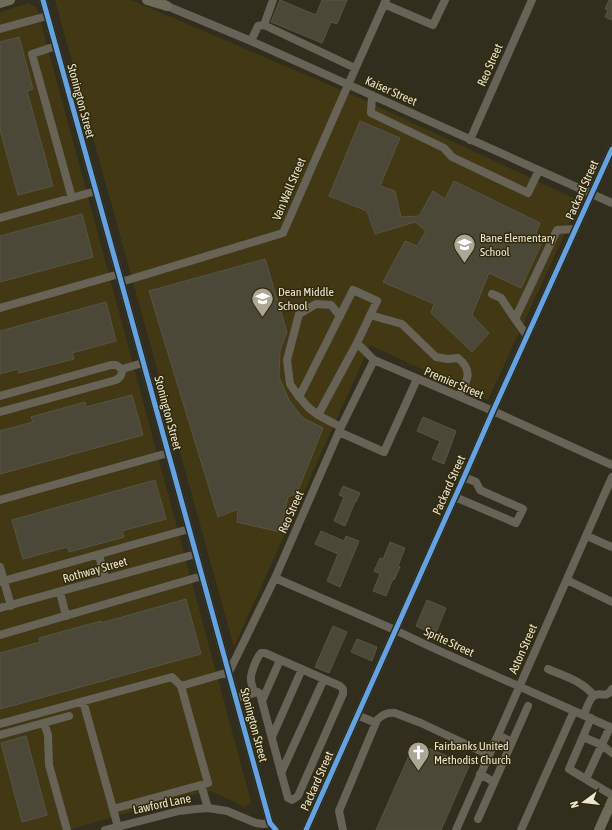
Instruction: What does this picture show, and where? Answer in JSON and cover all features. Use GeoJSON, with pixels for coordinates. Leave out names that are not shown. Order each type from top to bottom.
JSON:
{"type":"FeatureCollection","features":[{"type":"Feature","properties":{"kind":"main road"},"geometry":{"type":"LineString","coordinates":[[0,3],[10,0]]}},
{"type":"Feature","properties":{"kind":"main road"},"geometry":{"type":"LineString","coordinates":[[147,0],[163,3]]}},
{"type":"Feature","properties":{"kind":"main road"},"geometry":{"type":"LineString","coordinates":[[599,830],[612,801]]}},
{"type":"Feature","properties":{"kind":"street","name":"Stonington Street"},"geometry":{"type":"LineString","coordinates":[[43,0],[270,822],[276,830]]}},
{"type":"Feature","properties":{"kind":"street"},"geometry":{"type":"LineString","coordinates":[[264,24],[273,0]]}},
{"type":"Feature","properties":{"kind":"street"},"geometry":{"type":"LineString","coordinates":[[385,2],[433,25],[445,0]]}},
{"type":"Feature","properties":{"kind":"street","name":"Reo Street"},"geometry":{"type":"LineString","coordinates":[[470,140],[532,0]]}},
{"type":"Feature","properties":{"kind":"street","name":"Van Wall Street"},"geometry":{"type":"LineString","coordinates":[[120,278],[283,234],[385,2]]}},
{"type":"Feature","properties":{"kind":"street","name":"Kaiser Street"},"geometry":{"type":"LineString","coordinates":[[163,3],[348,84],[612,204]]}},
{"type":"Feature","properties":{"kind":"street"},"geometry":{"type":"LineString","coordinates":[[0,29],[47,16]]}},
{"type":"Feature","properties":{"kind":"street"},"geometry":{"type":"LineString","coordinates":[[251,41],[258,26],[264,24],[355,68]]}},
{"type":"Feature","properties":{"kind":"street"},"geometry":{"type":"LineString","coordinates":[[56,46],[32,54],[72,198]]}},
{"type":"Feature","properties":{"kind":"street"},"geometry":{"type":"LineString","coordinates":[[372,95],[371,112],[444,148],[452,157],[528,193],[539,170]]}},
{"type":"Feature","properties":{"kind":"street","name":"Packard Street"},"geometry":{"type":"LineString","coordinates":[[306,830],[612,149]]}},
{"type":"Feature","properties":{"kind":"street"},"geometry":{"type":"LineString","coordinates":[[0,218],[96,191]]}},
{"type":"Feature","properties":{"kind":"street"},"geometry":{"type":"LineString","coordinates":[[515,319],[558,230],[576,229]]}},
{"type":"Feature","properties":{"kind":"street"},"geometry":{"type":"LineString","coordinates":[[0,308],[120,278]]}},
{"type":"Feature","properties":{"kind":"street"},"geometry":{"type":"LineString","coordinates":[[299,397],[353,290],[377,301],[318,415]]}},
{"type":"Feature","properties":{"kind":"street"},"geometry":{"type":"LineString","coordinates":[[492,294],[501,298],[527,336]]}},
{"type":"Feature","properties":{"kind":"street"},"geometry":{"type":"LineString","coordinates":[[340,316],[331,305],[316,304],[299,314],[287,360],[290,384],[309,408],[340,429],[384,452],[417,378]]}},
{"type":"Feature","properties":{"kind":"street"},"geometry":{"type":"LineString","coordinates":[[370,315],[402,324],[436,357],[448,359],[458,358],[464,363],[467,369],[468,379],[459,396]]}},
{"type":"Feature","properties":{"kind":"street"},"geometry":{"type":"LineString","coordinates":[[356,343],[374,360]]}},
{"type":"Feature","properties":{"kind":"street","name":"Reo Street"},"geometry":{"type":"LineString","coordinates":[[229,672],[275,578],[340,429],[374,360]]}},
{"type":"Feature","properties":{"kind":"street","name":"Premier Street"},"geometry":{"type":"LineString","coordinates":[[374,360],[493,411],[612,465]]}},
{"type":"Feature","properties":{"kind":"street"},"geometry":{"type":"LineString","coordinates":[[0,396],[111,365],[116,365],[122,369],[143,363]]}},
{"type":"Feature","properties":{"kind":"street"},"geometry":{"type":"LineString","coordinates":[[0,412],[116,380],[120,378],[122,369]]}},
{"type":"Feature","properties":{"kind":"street"},"geometry":{"type":"LineString","coordinates":[[0,500],[168,453]]}},
{"type":"Feature","properties":{"kind":"street"},"geometry":{"type":"LineString","coordinates":[[455,497],[516,523],[523,509],[480,490],[476,482],[464,477]]}},
{"type":"Feature","properties":{"kind":"street","name":"Aston Street"},"geometry":{"type":"LineString","coordinates":[[456,830],[612,477]]}},
{"type":"Feature","properties":{"kind":"street"},"geometry":{"type":"LineString","coordinates":[[2,582],[189,529]]}},
{"type":"Feature","properties":{"kind":"street"},"geometry":{"type":"LineString","coordinates":[[587,536],[612,547]]}},
{"type":"Feature","properties":{"kind":"street"},"geometry":{"type":"LineString","coordinates":[[99,554],[105,579]]}},
{"type":"Feature","properties":{"kind":"street","name":"Rothway Street"},"geometry":{"type":"LineString","coordinates":[[0,608],[196,554]]}},
{"type":"Feature","properties":{"kind":"street"},"geometry":{"type":"LineString","coordinates":[[0,567],[2,582],[10,606]]}},
{"type":"Feature","properties":{"kind":"street"},"geometry":{"type":"LineString","coordinates":[[0,635],[202,576]]}},
{"type":"Feature","properties":{"kind":"street","name":"Sprite Street"},"geometry":{"type":"LineString","coordinates":[[275,578],[611,727]]}},
{"type":"Feature","properties":{"kind":"street"},"geometry":{"type":"LineString","coordinates":[[567,580],[612,602]]}},
{"type":"Feature","properties":{"kind":"street"},"geometry":{"type":"LineString","coordinates":[[60,592],[66,616]]}},
{"type":"Feature","properties":{"kind":"street"},"geometry":{"type":"LineString","coordinates":[[236,698],[254,692],[258,692],[260,694],[288,798],[292,800],[295,799],[298,796],[343,694],[343,689],[340,686],[302,669],[265,653],[261,653],[251,675],[254,692]]}},
{"type":"Feature","properties":{"kind":"street"},"geometry":{"type":"LineString","coordinates":[[262,701],[280,660]]}},
{"type":"Feature","properties":{"kind":"street"},"geometry":{"type":"LineString","coordinates":[[272,737],[302,669]]}},
{"type":"Feature","properties":{"kind":"street"},"geometry":{"type":"LineString","coordinates":[[548,669],[584,685],[594,696]]}},
{"type":"Feature","properties":{"kind":"street"},"geometry":{"type":"LineString","coordinates":[[181,686],[229,672]]}},
{"type":"Feature","properties":{"kind":"street"},"geometry":{"type":"LineString","coordinates":[[0,724],[172,677],[181,686],[208,783],[113,809]]}},
{"type":"Feature","properties":{"kind":"street"},"geometry":{"type":"LineString","coordinates":[[281,773],[324,679]]}},
{"type":"Feature","properties":{"kind":"street"},"geometry":{"type":"LineString","coordinates":[[612,689],[606,695],[594,696],[591,699],[583,737],[569,769],[612,795]]}},
{"type":"Feature","properties":{"kind":"street"},"geometry":{"type":"LineString","coordinates":[[82,701],[118,827]]}},
{"type":"Feature","properties":{"kind":"street"},"geometry":{"type":"LineString","coordinates":[[478,819],[528,706]]}},
{"type":"Feature","properties":{"kind":"street"},"geometry":{"type":"LineString","coordinates":[[522,830],[574,711]]}},
{"type":"Feature","properties":{"kind":"street"},"geometry":{"type":"LineString","coordinates":[[344,830],[339,810],[377,720],[384,714],[395,713],[421,723],[489,755]]}},
{"type":"Feature","properties":{"kind":"street"},"geometry":{"type":"LineString","coordinates":[[357,715],[376,723]]}},
{"type":"Feature","properties":{"kind":"street"},"geometry":{"type":"LineString","coordinates":[[0,735],[69,716]]}},
{"type":"Feature","properties":{"kind":"street"},"geometry":{"type":"LineString","coordinates":[[44,723],[48,735],[49,765],[67,830]]}},
{"type":"Feature","properties":{"kind":"street"},"geometry":{"type":"LineString","coordinates":[[586,779],[611,727]]}},
{"type":"Feature","properties":{"kind":"street"},"geometry":{"type":"LineString","coordinates":[[498,735],[512,742]]}},
{"type":"Feature","properties":{"kind":"street"},"geometry":{"type":"LineString","coordinates":[[583,737],[602,745],[612,753]]}},
{"type":"Feature","properties":{"kind":"street"},"geometry":{"type":"LineString","coordinates":[[480,774],[494,782]]}},
{"type":"Feature","properties":{"kind":"street"},"geometry":{"type":"LineString","coordinates":[[201,785],[208,808]]}},
{"type":"Feature","properties":{"kind":"street","name":"Lawford Lane"},"geometry":{"type":"LineString","coordinates":[[105,830],[196,808],[227,811],[256,823],[263,824],[270,822]]}},
{"type":"Feature","properties":{"kind":"shaded area","name":"Dean Middle School"},"geometry":{"type":"Polygon","coordinates":[[[55,0],[131,0],[355,96],[580,201],[488,400],[370,345],[234,647],[55,0]]]}},
{"type":"Feature","properties":{"kind":"shaded area"},"geometry":{"type":"Polygon","coordinates":[[[29,3],[37,8],[251,802],[245,807],[211,791],[180,798],[68,830],[0,830],[0,12],[29,3]]]}},
{"type":"Feature","properties":{"kind":"building"},"geometry":{"type":"Polygon","coordinates":[[[280,0],[316,15],[322,0],[347,0],[337,24],[331,22],[322,43],[271,22],[280,0]]]}},
{"type":"Feature","properties":{"kind":"building"},"geometry":{"type":"Polygon","coordinates":[[[609,0],[612,0],[612,20],[605,17],[608,10],[605,9],[609,0]]]}},
{"type":"Feature","properties":{"kind":"building"},"geometry":{"type":"Polygon","coordinates":[[[19,37],[33,89],[27,91],[53,186],[18,195],[0,130],[0,42],[19,37]]]}},
{"type":"Feature","properties":{"kind":"building"},"geometry":{"type":"Polygon","coordinates":[[[360,121],[400,138],[380,186],[395,191],[401,217],[419,216],[433,191],[445,199],[454,181],[540,223],[536,233],[544,238],[521,288],[489,273],[472,315],[489,333],[472,352],[431,313],[434,304],[383,282],[405,241],[417,246],[426,231],[415,222],[375,234],[367,211],[329,196],[360,121]]]}},
{"type":"Feature","properties":{"kind":"building"},"geometry":{"type":"Polygon","coordinates":[[[82,214],[93,257],[0,282],[0,236],[82,214]]]}},
{"type":"Feature","properties":{"kind":"building"},"geometry":{"type":"Polygon","coordinates":[[[265,259],[287,332],[280,350],[279,377],[289,400],[303,418],[323,428],[297,493],[288,497],[280,532],[237,522],[238,509],[218,517],[149,291],[265,259]]]}},
{"type":"Feature","properties":{"kind":"building"},"geometry":{"type":"Polygon","coordinates":[[[106,302],[116,341],[72,353],[74,359],[19,373],[18,369],[0,374],[0,331],[106,302]]]}},
{"type":"Feature","properties":{"kind":"building"},"geometry":{"type":"Polygon","coordinates":[[[132,395],[143,435],[0,474],[0,431],[33,422],[31,417],[85,402],[86,407],[132,395]]]}},
{"type":"Feature","properties":{"kind":"building"},"geometry":{"type":"Polygon","coordinates":[[[423,417],[456,431],[444,464],[432,459],[440,441],[417,431],[423,417]]]}},
{"type":"Feature","properties":{"kind":"building"},"geometry":{"type":"Polygon","coordinates":[[[155,480],[166,519],[122,531],[124,537],[69,552],[67,547],[23,559],[12,520],[155,480]]]}},
{"type":"Feature","properties":{"kind":"building"},"geometry":{"type":"Polygon","coordinates":[[[343,486],[360,493],[345,526],[334,521],[344,497],[339,495],[343,486]]]}},
{"type":"Feature","properties":{"kind":"building"},"geometry":{"type":"Polygon","coordinates":[[[321,531],[344,541],[346,536],[359,541],[340,587],[327,581],[338,554],[315,544],[321,531]]]}},
{"type":"Feature","properties":{"kind":"building"},"geometry":{"type":"Polygon","coordinates":[[[390,542],[405,548],[398,566],[400,567],[386,596],[373,591],[380,574],[374,571],[380,558],[383,559],[390,542]]]}},
{"type":"Feature","properties":{"kind":"building"},"geometry":{"type":"Polygon","coordinates":[[[186,599],[201,654],[0,709],[0,653],[40,642],[39,638],[101,621],[101,623],[186,599]]]}},
{"type":"Feature","properties":{"kind":"building"},"geometry":{"type":"Polygon","coordinates":[[[427,600],[446,608],[435,635],[416,626],[427,600]]]}},
{"type":"Feature","properties":{"kind":"building"},"geometry":{"type":"Polygon","coordinates":[[[333,626],[347,632],[329,673],[315,667],[333,626]]]}},
{"type":"Feature","properties":{"kind":"building"},"geometry":{"type":"Polygon","coordinates":[[[357,639],[377,647],[372,661],[351,652],[357,639]]]}},
{"type":"Feature","properties":{"kind":"building"},"geometry":{"type":"Polygon","coordinates":[[[26,736],[47,815],[22,822],[1,743],[26,736]]]}},
{"type":"Feature","properties":{"kind":"building"},"geometry":{"type":"Polygon","coordinates":[[[415,742],[469,766],[441,830],[376,830],[415,742]]]}},
{"type":"Feature","properties":{"kind":"cycle path"},"geometry":{"type":"LineString","coordinates":[[43,0],[270,823],[276,830]]}},
{"type":"Feature","properties":{"kind":"cycle path"},"geometry":{"type":"LineString","coordinates":[[306,830],[612,149]]}},
{"type":"Feature","properties":{"kind":"place","name":"Bane Elementary School"},"geometry":{"type":"Point","coordinates":[464,264]}},
{"type":"Feature","properties":{"kind":"place","name":"Dean Middle School"},"geometry":{"type":"Point","coordinates":[262,318]}},
{"type":"Feature","properties":{"kind":"place","name":"Fairbanks United Methodist Church"},"geometry":{"type":"Point","coordinates":[418,772]}}]}
